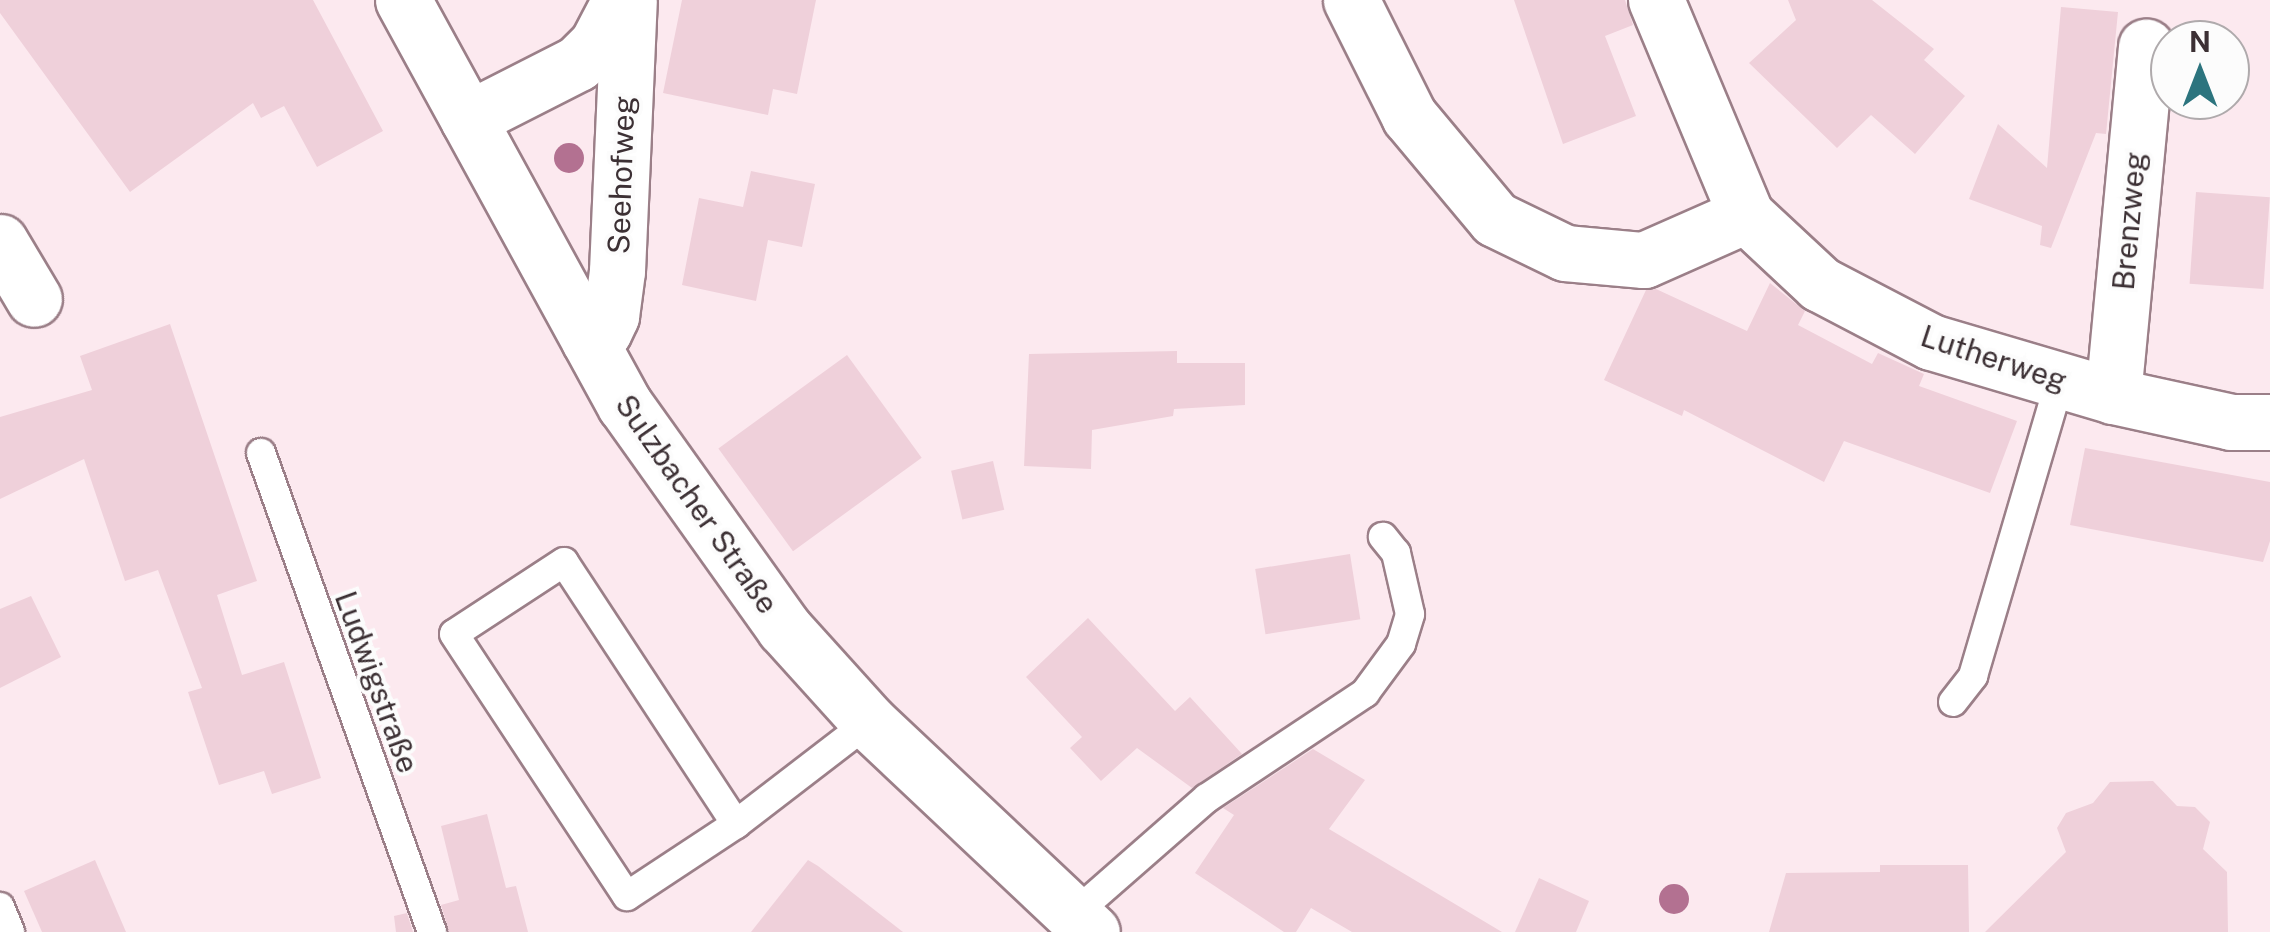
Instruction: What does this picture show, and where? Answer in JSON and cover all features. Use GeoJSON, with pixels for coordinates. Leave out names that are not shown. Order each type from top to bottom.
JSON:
{"type":"FeatureCollection","features":[{"type":"Feature","properties":{"kind":"street","name":"Sulzbacher Straße"},"geometry":{"type":"LineString","coordinates":[[404,0],[625,406],[784,628],[869,722],[1082,924]]}},
{"type":"Feature","properties":{"kind":"street","name":"Seehofweg"},"geometry":{"type":"LineString","coordinates":[[468,119],[578,63],[597,44],[620,0]]}},
{"type":"Feature","properties":{"kind":"street","name":"Seehofweg"},"geometry":{"type":"LineString","coordinates":[[590,340],[604,332],[611,316],[617,271],[629,0]]}},
{"type":"Feature","properties":{"kind":"street"},"geometry":{"type":"LineString","coordinates":[[1351,0],[1409,116],[1496,218],[1565,253],[1644,260],[1746,215]]}},
{"type":"Feature","properties":{"kind":"street","name":"Lutherweg"},"geometry":{"type":"LineString","coordinates":[[1656,0],[1746,215],[1820,284],[1915,334],[2060,380],[2231,422],[2270,422]]}},
{"type":"Feature","properties":{"kind":"street","name":"Brenzweg"},"geometry":{"type":"LineString","coordinates":[[2113,396],[2146,47]]}},
{"type":"Feature","properties":{"kind":"street"},"geometry":{"type":"LineString","coordinates":[[0,242],[34,299]]}},
{"type":"Feature","properties":{"kind":"lane"},"geometry":{"type":"LineString","coordinates":[[1953,702],[1974,676],[2060,380]]}},
{"type":"Feature","properties":{"kind":"lane","name":"Ludwigstraße"},"geometry":{"type":"LineString","coordinates":[[261,453],[432,932]]}},
{"type":"Feature","properties":{"kind":"lane"},"geometry":{"type":"LineString","coordinates":[[1082,924],[1207,798],[1365,692],[1401,644],[1410,614],[1396,552],[1383,537]]}},
{"type":"Feature","properties":{"kind":"lane"},"geometry":{"type":"LineString","coordinates":[[736,824],[564,562],[454,634],[627,896],[736,824],[869,722]]}},
{"type":"Feature","properties":{"kind":"lane"},"geometry":{"type":"LineString","coordinates":[[0,907],[10,932]]}},
{"type":"Feature","properties":{"kind":"building"},"geometry":{"type":"Polygon","coordinates":[[[0,0],[313,0],[383,131],[317,167],[284,106],[261,118],[253,103],[130,192],[0,13],[0,0]]]}},
{"type":"Feature","properties":{"kind":"building"},"geometry":{"type":"Polygon","coordinates":[[[682,0],[816,0],[797,94],[773,89],[768,115],[663,93],[682,0]]]}},
{"type":"Feature","properties":{"kind":"building"},"geometry":{"type":"Polygon","coordinates":[[[1514,0],[1625,0],[1633,25],[1605,36],[1636,116],[1563,144],[1514,0]]]}},
{"type":"Feature","properties":{"kind":"building"},"geometry":{"type":"Polygon","coordinates":[[[1788,0],[1872,0],[1934,49],[1924,60],[1965,96],[1915,154],[1871,115],[1837,148],[1749,63],[1796,20],[1788,0]]]}},
{"type":"Feature","properties":{"kind":"building"},"geometry":{"type":"Polygon","coordinates":[[[2061,7],[2118,12],[2106,134],[2096,133],[2051,248],[2040,245],[2042,226],[1969,199],[1998,124],[2047,168],[2061,7]]]}},
{"type":"Feature","properties":{"kind":"building"},"geometry":{"type":"Polygon","coordinates":[[[751,171],[815,184],[802,247],[768,240],[756,301],[682,285],[699,198],[743,207],[751,171]]]}},
{"type":"Feature","properties":{"kind":"building"},"geometry":{"type":"Polygon","coordinates":[[[2196,192],[2270,197],[2263,289],[2190,284],[2196,192]]]}},
{"type":"Feature","properties":{"kind":"building"},"geometry":{"type":"Polygon","coordinates":[[[1770,283],[1805,311],[1798,325],[1872,364],[1878,353],[1924,374],[1919,386],[2017,421],[1990,493],[1844,441],[1824,482],[1684,410],[1682,416],[1604,380],[1646,290],[1656,289],[1747,331],[1770,283]]]}},
{"type":"Feature","properties":{"kind":"building"},"geometry":{"type":"Polygon","coordinates":[[[170,324],[257,581],[217,595],[242,675],[284,662],[321,778],[272,794],[264,771],[219,785],[188,692],[202,688],[158,570],[125,581],[84,459],[0,499],[0,417],[92,390],[80,356],[170,324]]]}},
{"type":"Feature","properties":{"kind":"building"},"geometry":{"type":"Polygon","coordinates":[[[1177,351],[1177,363],[1245,363],[1245,405],[1174,409],[1173,416],[1092,430],[1091,469],[1024,466],[1029,354],[1177,351]]]}},
{"type":"Feature","properties":{"kind":"building"},"geometry":{"type":"Polygon","coordinates":[[[847,355],[922,458],[793,551],[718,448],[847,355]]]}},
{"type":"Feature","properties":{"kind":"building"},"geometry":{"type":"Polygon","coordinates":[[[2085,448],[2270,482],[2270,541],[2263,562],[2070,525],[2085,448]]]}},
{"type":"Feature","properties":{"kind":"building"},"geometry":{"type":"Polygon","coordinates":[[[993,461],[1004,510],[962,519],[951,471],[993,461]]]}},
{"type":"Feature","properties":{"kind":"building"},"geometry":{"type":"Polygon","coordinates":[[[1350,554],[1360,619],[1266,634],[1255,569],[1350,554]]]}},
{"type":"Feature","properties":{"kind":"building"},"geometry":{"type":"Polygon","coordinates":[[[31,596],[61,657],[0,688],[0,609],[31,596]]]}},
{"type":"Feature","properties":{"kind":"building"},"geometry":{"type":"Polygon","coordinates":[[[1088,618],[1175,711],[1190,697],[1242,754],[1192,788],[1137,748],[1101,781],[1070,748],[1082,737],[1026,677],[1088,618]]]}},
{"type":"Feature","properties":{"kind":"building"},"geometry":{"type":"Polygon","coordinates":[[[1313,749],[1365,780],[1329,829],[1502,932],[1352,932],[1311,908],[1296,932],[1284,932],[1195,873],[1234,815],[1223,808],[1313,749]]]}},
{"type":"Feature","properties":{"kind":"building"},"geometry":{"type":"Polygon","coordinates":[[[2153,781],[2177,806],[2195,807],[2210,822],[2203,849],[2227,872],[2228,932],[1985,932],[2066,852],[2057,828],[2066,813],[2093,803],[2110,782],[2153,781]]]}},
{"type":"Feature","properties":{"kind":"building"},"geometry":{"type":"Polygon","coordinates":[[[487,814],[506,888],[516,886],[528,932],[449,932],[441,905],[459,900],[441,826],[487,814]]]}},
{"type":"Feature","properties":{"kind":"building"},"geometry":{"type":"Polygon","coordinates":[[[95,860],[126,932],[42,932],[24,891],[95,860]]]}},
{"type":"Feature","properties":{"kind":"building"},"geometry":{"type":"Polygon","coordinates":[[[808,860],[818,866],[903,932],[751,932],[808,860]]]}},
{"type":"Feature","properties":{"kind":"building"},"geometry":{"type":"Polygon","coordinates":[[[1880,865],[1968,865],[1969,932],[1769,932],[1786,873],[1880,872],[1880,865]]]}},
{"type":"Feature","properties":{"kind":"building"},"geometry":{"type":"Polygon","coordinates":[[[1539,878],[1589,901],[1576,932],[1515,932],[1539,878]]]}},
{"type":"Feature","properties":{"kind":"building"},"geometry":{"type":"Polygon","coordinates":[[[407,913],[413,932],[396,932],[394,916],[407,913]]]}}]}
